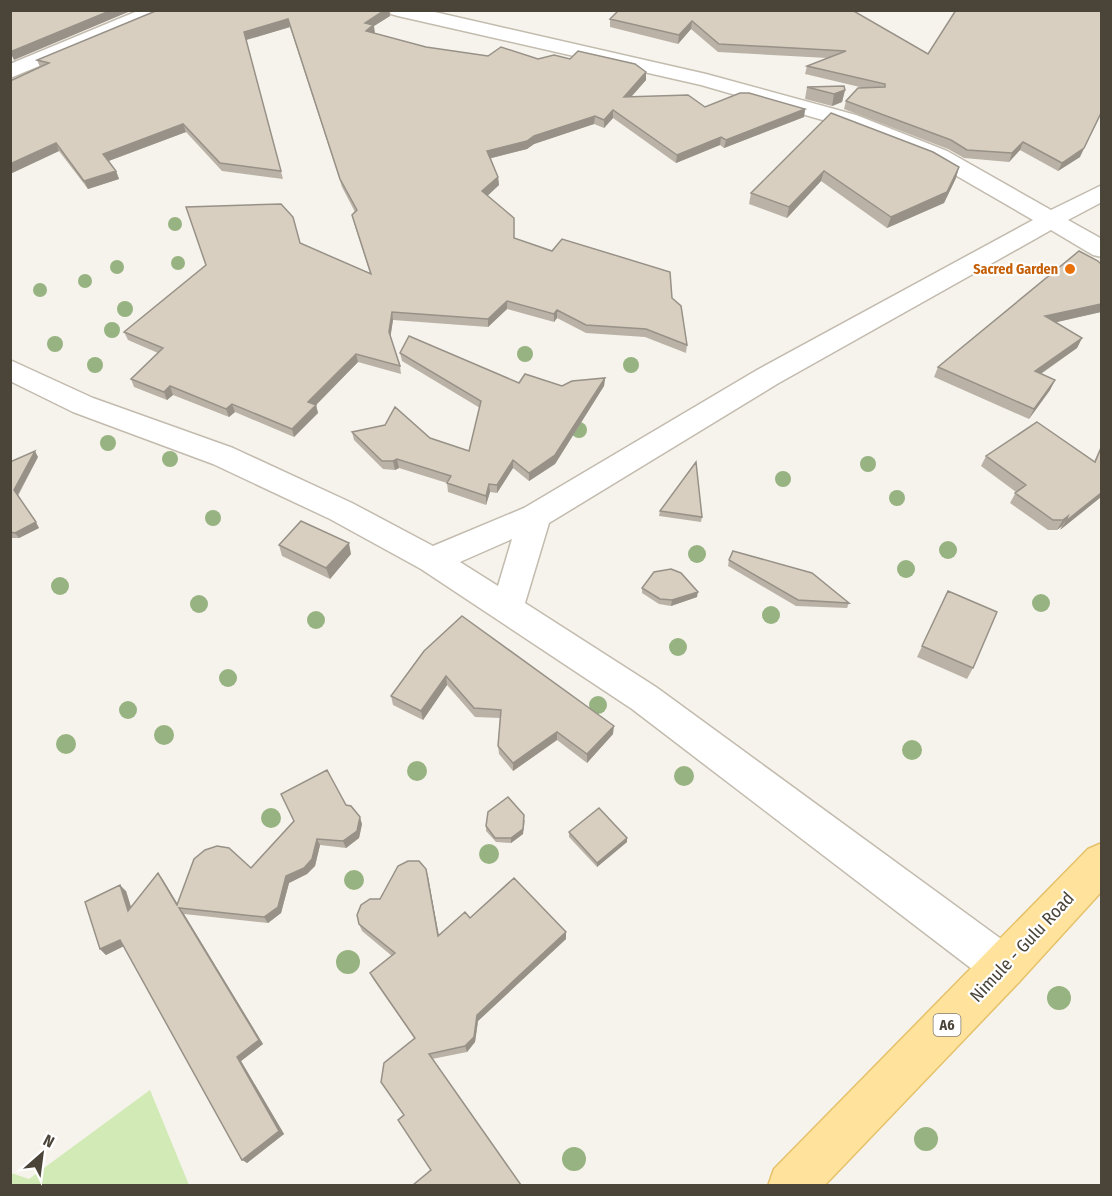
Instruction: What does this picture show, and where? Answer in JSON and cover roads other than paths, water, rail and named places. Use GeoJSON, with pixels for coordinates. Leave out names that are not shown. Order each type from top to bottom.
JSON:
{"type":"FeatureCollection","features":[{"type":"Feature","properties":{"kind":"main road","name":"Nimule - Gulu Road"},"geometry":{"type":"LineString","coordinates":[[791,1185],[1004,967],[1101,862]]}},
{"type":"Feature","properties":{"kind":"street"},"geometry":{"type":"LineString","coordinates":[[10,72],[158,10]]}},
{"type":"Feature","properties":{"kind":"street"},"geometry":{"type":"LineString","coordinates":[[398,10],[716,83],[848,120],[939,156],[1101,250]]}},
{"type":"Feature","properties":{"kind":"street"},"geometry":{"type":"LineString","coordinates":[[432,560],[535,516],[767,377],[1101,192]]}},
{"type":"Feature","properties":{"kind":"street"},"geometry":{"type":"LineString","coordinates":[[10,369],[83,405],[224,456],[341,511],[432,560],[644,698],[860,857],[1004,967]]}},
{"type":"Feature","properties":{"kind":"street"},"geometry":{"type":"LineString","coordinates":[[507,609],[535,516]]}},
{"type":"Feature","properties":{"kind":"place","name":"Sacred Garden"},"geometry":{"type":"Point","coordinates":[1070,269]}}]}
